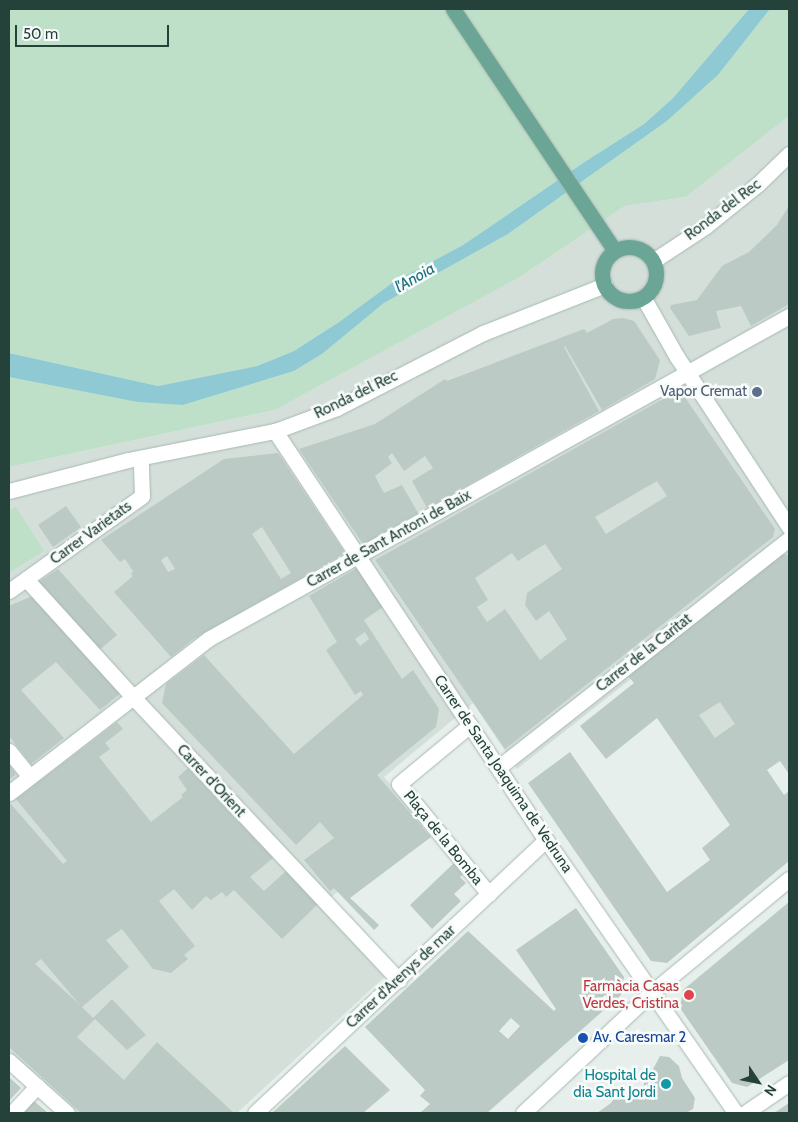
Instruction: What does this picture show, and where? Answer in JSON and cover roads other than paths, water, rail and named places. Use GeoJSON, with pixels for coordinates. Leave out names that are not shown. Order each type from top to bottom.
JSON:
{"type":"FeatureCollection","features":[{"type":"Feature","properties":{"kind":"main road"},"geometry":{"type":"LineString","coordinates":[[453,9],[615,251]]}},
{"type":"Feature","properties":{"kind":"main road"},"geometry":{"type":"LineString","coordinates":[[636,248],[643,251],[652,261],[656,271],[655,281],[651,290],[643,297],[628,301],[621,300],[614,297],[604,285],[602,276],[604,266],[615,251],[636,248]]}},
{"type":"Feature","properties":{"kind":"street","name":"Ronda del Rec"},"geometry":{"type":"LineString","coordinates":[[652,261],[706,226],[758,184],[789,154]]}},
{"type":"Feature","properties":{"kind":"street","name":"Ronda del Rec"},"geometry":{"type":"LineString","coordinates":[[9,491],[141,458],[275,430],[337,408],[483,333],[604,285]]}},
{"type":"Feature","properties":{"kind":"street"},"geometry":{"type":"LineString","coordinates":[[643,297],[688,373],[789,526]]}},
{"type":"Feature","properties":{"kind":"street","name":"Carrer de Sant Antoni de Baix"},"geometry":{"type":"LineString","coordinates":[[9,793],[208,639],[789,316]]}},
{"type":"Feature","properties":{"kind":"street","name":"Carrer de Santa Joaquima de Vedruna"},"geometry":{"type":"LineString","coordinates":[[275,430],[546,840],[736,1113]]}},
{"type":"Feature","properties":{"kind":"street","name":"Carrer Varietats"},"geometry":{"type":"LineString","coordinates":[[9,591],[142,496],[141,458]]}},
{"type":"Feature","properties":{"kind":"street","name":"Carrer de la Caritat"},"geometry":{"type":"LineString","coordinates":[[499,767],[789,539]]}},
{"type":"Feature","properties":{"kind":"street","name":"Carrer d'Orient"},"geometry":{"type":"LineString","coordinates":[[26,579],[134,698],[399,980]]}},
{"type":"Feature","properties":{"kind":"street","name":"Plaça de la Bomba"},"geometry":{"type":"LineString","coordinates":[[470,725],[399,784],[489,894]]}},
{"type":"Feature","properties":{"kind":"street"},"geometry":{"type":"LineString","coordinates":[[9,751],[30,777]]}},
{"type":"Feature","properties":{"kind":"street","name":"Carrer d'Arenys de mar"},"geometry":{"type":"LineString","coordinates":[[255,1113],[399,980],[546,840]]}},
{"type":"Feature","properties":{"kind":"street"},"geometry":{"type":"LineString","coordinates":[[523,1113],[651,993],[789,879]]}},
{"type":"Feature","properties":{"kind":"street"},"geometry":{"type":"LineString","coordinates":[[9,1061],[67,1113]]}},
{"type":"Feature","properties":{"kind":"street"},"geometry":{"type":"LineString","coordinates":[[745,1113],[789,1083]]}},
{"type":"Feature","properties":{"kind":"street"},"geometry":{"type":"LineString","coordinates":[[12,1113],[37,1086]]}},
{"type":"Feature","properties":{"kind":"water","name":"l'Anoia"},"geometry":{"type":"Polygon","coordinates":[[[749,9],[770,9],[718,75],[667,121],[508,234],[384,303],[322,354],[294,371],[183,405],[138,402],[9,377],[9,353],[158,386],[257,366],[294,351],[339,322],[392,283],[463,245],[644,124],[673,98],[749,9]]]}},
{"type":"Feature","properties":{"kind":"place","name":"Vapor Cremat"},"geometry":{"type":"Point","coordinates":[757,392]}},
{"type":"Feature","properties":{"kind":"place","name":"Farmàcia Casas Verdes, Cristina"},"geometry":{"type":"Point","coordinates":[689,995]}},
{"type":"Feature","properties":{"kind":"place","name":"Av. Caresmar 2"},"geometry":{"type":"Point","coordinates":[583,1038]}},
{"type":"Feature","properties":{"kind":"place","name":"Hospital de dia Sant Jordi"},"geometry":{"type":"Point","coordinates":[666,1084]}}]}
